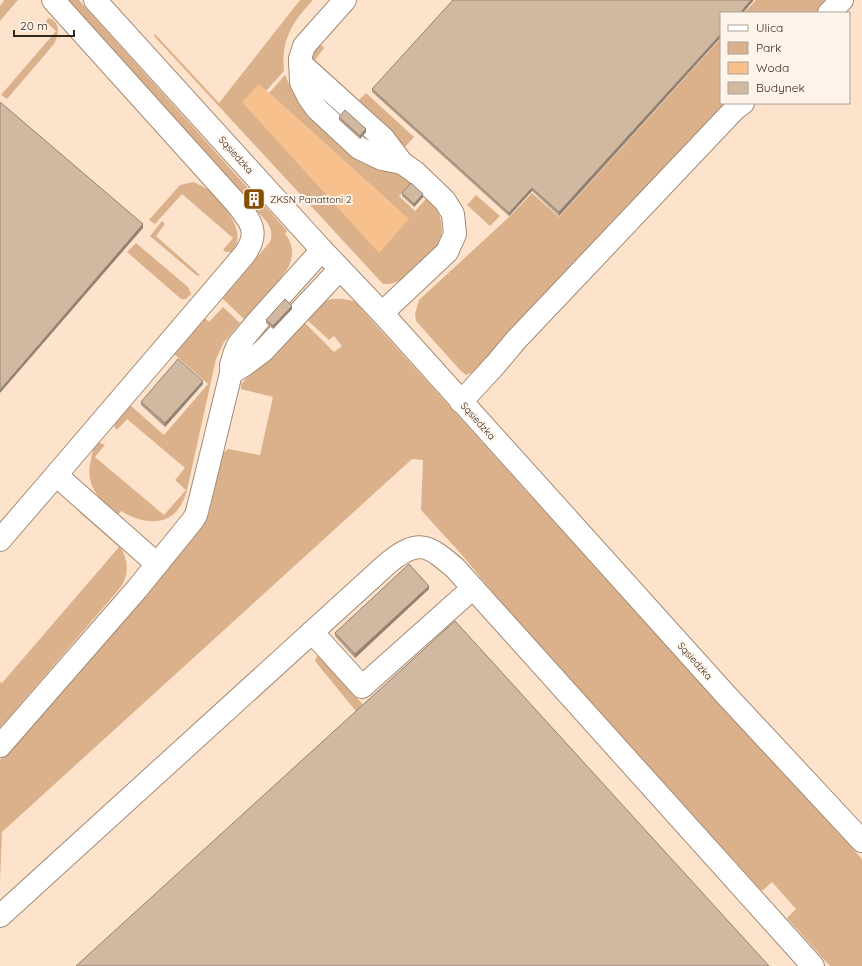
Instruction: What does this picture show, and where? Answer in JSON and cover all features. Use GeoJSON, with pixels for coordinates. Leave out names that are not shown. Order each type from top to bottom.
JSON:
{"type":"FeatureCollection","features":[{"type":"Feature","properties":{"kind":"street"},"geometry":{"type":"LineString","coordinates":[[0,540],[244,256],[253,240],[253,231],[250,222],[236,203],[53,0]]}},
{"type":"Feature","properties":{"kind":"street","name":"Sąsiedzka"},"geometry":{"type":"LineString","coordinates":[[95,0],[322,250],[382,313],[726,695],[862,841]]}},
{"type":"Feature","properties":{"kind":"street"},"geometry":{"type":"LineString","coordinates":[[345,0],[304,46],[300,63],[384,139],[402,163],[415,172],[445,201],[453,214],[454,234],[450,246],[443,257],[382,313]]}},
{"type":"Feature","properties":{"kind":"street"},"geometry":{"type":"LineString","coordinates":[[830,12],[842,0]]}},
{"type":"Feature","properties":{"kind":"street"},"geometry":{"type":"LineString","coordinates":[[461,402],[495,366],[516,340],[742,104]]}},
{"type":"Feature","properties":{"kind":"street"},"geometry":{"type":"LineString","coordinates":[[0,746],[137,589],[196,515],[231,373],[231,365],[238,345],[322,250]]}},
{"type":"Feature","properties":{"kind":"street"},"geometry":{"type":"LineString","coordinates":[[231,373],[263,351],[340,269]]}},
{"type":"Feature","properties":{"kind":"street"},"geometry":{"type":"LineString","coordinates":[[56,475],[157,564]]}},
{"type":"Feature","properties":{"kind":"street"},"geometry":{"type":"LineString","coordinates":[[0,916],[388,563],[409,548],[417,547],[429,549],[455,568],[813,966]]}},
{"type":"Feature","properties":{"kind":"street"},"geometry":{"type":"LineString","coordinates":[[312,632],[362,687],[473,588]]}},
{"type":"Feature","properties":{"kind":"green space"},"geometry":{"type":"Polygon","coordinates":[[[3,0],[18,0],[0,21],[0,6],[4,1],[3,0]]]}},
{"type":"Feature","properties":{"kind":"green space"},"geometry":{"type":"Polygon","coordinates":[[[66,0],[79,0],[254,195],[251,199],[259,208],[264,205],[287,231],[285,234],[290,241],[292,249],[292,258],[289,266],[274,288],[244,319],[222,298],[270,242],[270,227],[66,0]]]}},
{"type":"Feature","properties":{"kind":"green space"},"geometry":{"type":"Polygon","coordinates":[[[300,0],[313,0],[299,16],[286,41],[284,50],[284,71],[266,91],[258,84],[409,219],[269,93],[285,75],[293,93],[303,106],[364,162],[379,170],[393,172],[400,175],[411,184],[399,196],[415,211],[427,198],[432,203],[439,215],[442,228],[436,249],[406,276],[394,283],[383,284],[154,36],[155,34],[219,103],[300,0]]]}},
{"type":"Feature","properties":{"kind":"green space"},"geometry":{"type":"Polygon","coordinates":[[[756,0],[833,0],[822,12],[745,12],[756,0]]]}},
{"type":"Feature","properties":{"kind":"green space"},"geometry":{"type":"Polygon","coordinates":[[[48,18],[55,22],[58,29],[54,44],[7,99],[1,95],[56,31],[46,22],[48,18]]]}},
{"type":"Feature","properties":{"kind":"green space"},"geometry":{"type":"Polygon","coordinates":[[[720,39],[720,104],[734,104],[483,366],[466,375],[416,321],[415,314],[419,300],[509,217],[532,193],[559,217],[720,39]]]}},
{"type":"Feature","properties":{"kind":"green space"},"geometry":{"type":"Polygon","coordinates":[[[318,45],[323,46],[324,48],[315,60],[359,100],[366,93],[414,137],[405,147],[313,60],[312,51],[318,45]]]}},
{"type":"Feature","properties":{"kind":"green space"},"geometry":{"type":"Polygon","coordinates":[[[193,182],[204,187],[213,194],[232,218],[238,237],[236,245],[231,252],[226,252],[223,250],[233,238],[182,194],[155,224],[149,220],[180,185],[193,182]]]}},
{"type":"Feature","properties":{"kind":"green space"},"geometry":{"type":"Polygon","coordinates":[[[476,195],[500,216],[490,226],[467,205],[476,195]]]}},
{"type":"Feature","properties":{"kind":"green space"},"geometry":{"type":"Polygon","coordinates":[[[162,221],[165,224],[156,236],[200,275],[199,276],[150,236],[162,221]]]}},
{"type":"Feature","properties":{"kind":"green space"},"geometry":{"type":"Polygon","coordinates":[[[136,243],[188,287],[191,294],[186,299],[181,299],[127,252],[136,243]]]}},
{"type":"Feature","properties":{"kind":"green space"},"geometry":{"type":"Polygon","coordinates":[[[331,299],[354,301],[862,859],[862,966],[830,966],[787,918],[796,909],[772,882],[762,891],[514,618],[462,555],[421,510],[423,460],[412,459],[2,832],[0,882],[0,760],[205,523],[209,513],[223,453],[228,449],[260,455],[273,397],[241,389],[241,384],[301,319],[334,352],[342,346],[334,336],[329,340],[304,317],[321,303],[331,299]]]}},
{"type":"Feature","properties":{"kind":"green space"},"geometry":{"type":"Polygon","coordinates":[[[223,307],[240,323],[224,342],[216,359],[187,490],[179,508],[169,517],[156,521],[134,518],[121,511],[118,515],[105,504],[95,492],[92,485],[89,469],[95,446],[98,442],[105,445],[95,457],[164,515],[186,490],[175,480],[185,468],[127,419],[117,430],[114,426],[115,422],[130,405],[164,435],[208,384],[174,354],[205,318],[209,322],[223,307]]]}},
{"type":"Feature","properties":{"kind":"green space"},"geometry":{"type":"Polygon","coordinates":[[[78,510],[120,546],[125,556],[127,567],[125,578],[120,588],[0,728],[0,682],[2,683],[119,547],[78,510]]]}},
{"type":"Feature","properties":{"kind":"green space"},"geometry":{"type":"Polygon","coordinates":[[[317,656],[319,656],[366,708],[359,715],[315,661],[317,656]]]}},
{"type":"Feature","properties":{"kind":"water"},"geometry":{"type":"Polygon","coordinates":[[[259,84],[409,219],[379,253],[242,102],[259,84]]]}},
{"type":"Feature","properties":{"kind":"building"},"geometry":{"type":"Polygon","coordinates":[[[453,0],[751,0],[741,12],[720,12],[720,35],[559,212],[532,188],[509,213],[372,89],[453,0]]]}},
{"type":"Feature","properties":{"kind":"building"},"geometry":{"type":"Polygon","coordinates":[[[0,102],[143,224],[0,390],[0,102]]]}},
{"type":"Feature","properties":{"kind":"building"},"geometry":{"type":"Polygon","coordinates":[[[345,110],[366,129],[360,136],[339,117],[345,110]]]}},
{"type":"Feature","properties":{"kind":"building"},"geometry":{"type":"Polygon","coordinates":[[[411,183],[423,194],[414,204],[402,193],[411,183]]]}},
{"type":"Feature","properties":{"kind":"building"},"geometry":{"type":"Polygon","coordinates":[[[253,193],[257,197],[254,199],[251,195],[253,193]]]}},
{"type":"Feature","properties":{"kind":"building"},"geometry":{"type":"Polygon","coordinates":[[[258,198],[262,202],[259,204],[255,200],[258,198]]]}},
{"type":"Feature","properties":{"kind":"building"},"geometry":{"type":"Polygon","coordinates":[[[285,299],[292,306],[273,326],[266,320],[285,299]]]}},
{"type":"Feature","properties":{"kind":"building"},"geometry":{"type":"Polygon","coordinates":[[[178,359],[203,381],[165,423],[141,402],[178,359]]]}},
{"type":"Feature","properties":{"kind":"building"},"geometry":{"type":"Polygon","coordinates":[[[409,564],[429,586],[355,654],[335,633],[409,564]]]}},
{"type":"Feature","properties":{"kind":"building"},"geometry":{"type":"Polygon","coordinates":[[[455,621],[769,966],[76,966],[455,621]]]}},
{"type":"Feature","properties":{"kind":"place","name":"ZKSN Panattoni 2"},"geometry":{"type":"Point","coordinates":[254,199]}}]}
